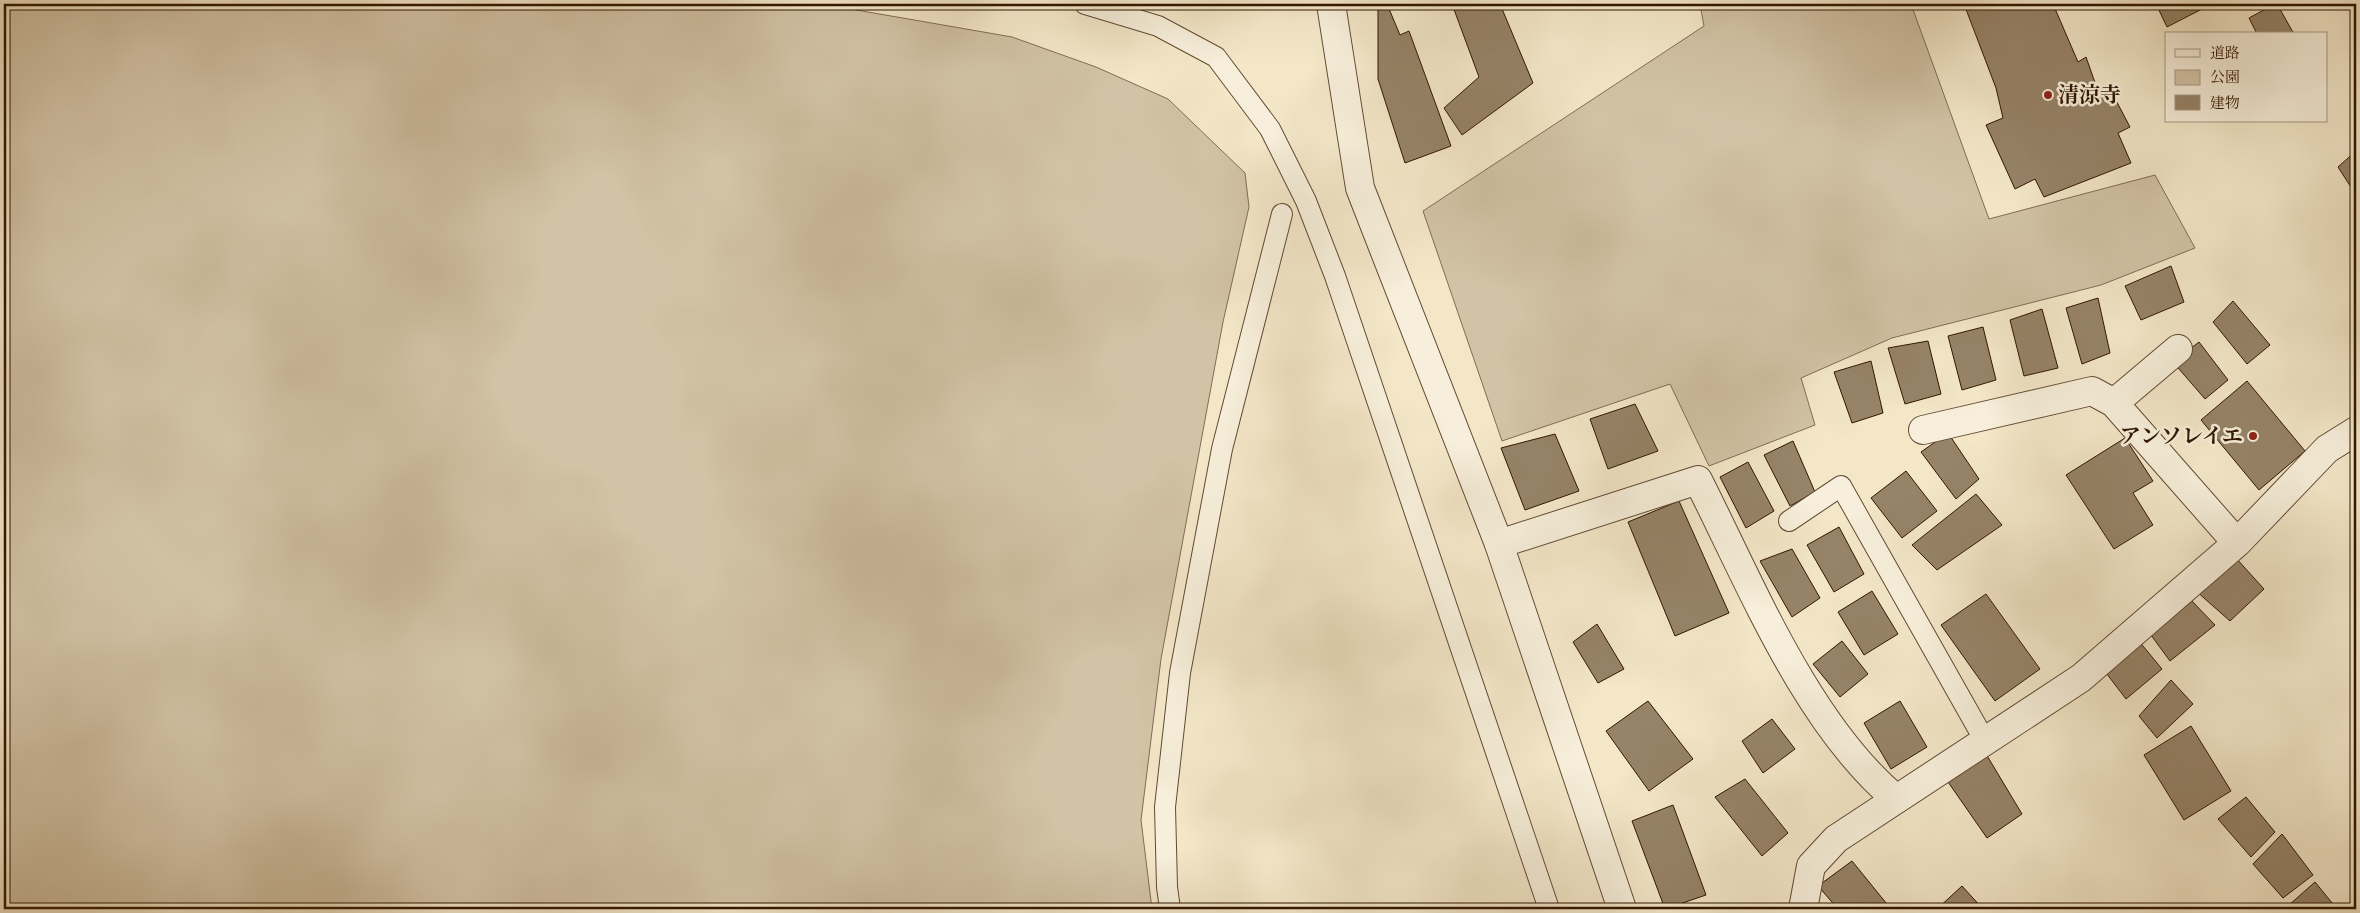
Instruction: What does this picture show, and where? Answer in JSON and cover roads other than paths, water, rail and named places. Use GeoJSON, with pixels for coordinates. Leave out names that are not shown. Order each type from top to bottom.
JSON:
{"type":"FeatureCollection","features":[{"type":"Feature","properties":{"kind":"street"},"geometry":{"type":"LineString","coordinates":[[1331,4],[1360,188],[1498,544],[1622,909]]}},
{"type":"Feature","properties":{"kind":"street"},"geometry":{"type":"LineString","coordinates":[[2114,403],[2178,349]]}},
{"type":"Feature","properties":{"kind":"street"},"geometry":{"type":"LineString","coordinates":[[1923,430],[2092,391],[2114,403],[2237,543]]}},
{"type":"Feature","properties":{"kind":"street"},"geometry":{"type":"LineString","coordinates":[[1803,909],[1811,866],[1836,839],[2081,678],[2237,543],[2327,449],[2356,431]]}},
{"type":"Feature","properties":{"kind":"street"},"geometry":{"type":"LineString","coordinates":[[1498,544],[1698,480],[1784,652],[1813,702],[1877,783],[1896,799]]}},
{"type":"Feature","properties":{"kind":"lane"},"geometry":{"type":"LineString","coordinates":[[1085,4],[1158,26],[1216,57],[1270,129],[1306,201],[1335,276],[1549,909]]}},
{"type":"Feature","properties":{"kind":"lane"},"geometry":{"type":"LineString","coordinates":[[1170,909],[1167,887],[1166,807],[1180,673],[1222,449],[1282,214]]}},
{"type":"Feature","properties":{"kind":"lane"},"geometry":{"type":"LineString","coordinates":[[1789,521],[1842,486],[1985,741]]}},
{"type":"Feature","properties":{"kind":"place","name":"清涼寺"},"geometry":{"type":"Point","coordinates":[2048,95]}},
{"type":"Feature","properties":{"kind":"place","name":"アンソレイエ"},"geometry":{"type":"Point","coordinates":[2253,436]}}]}
